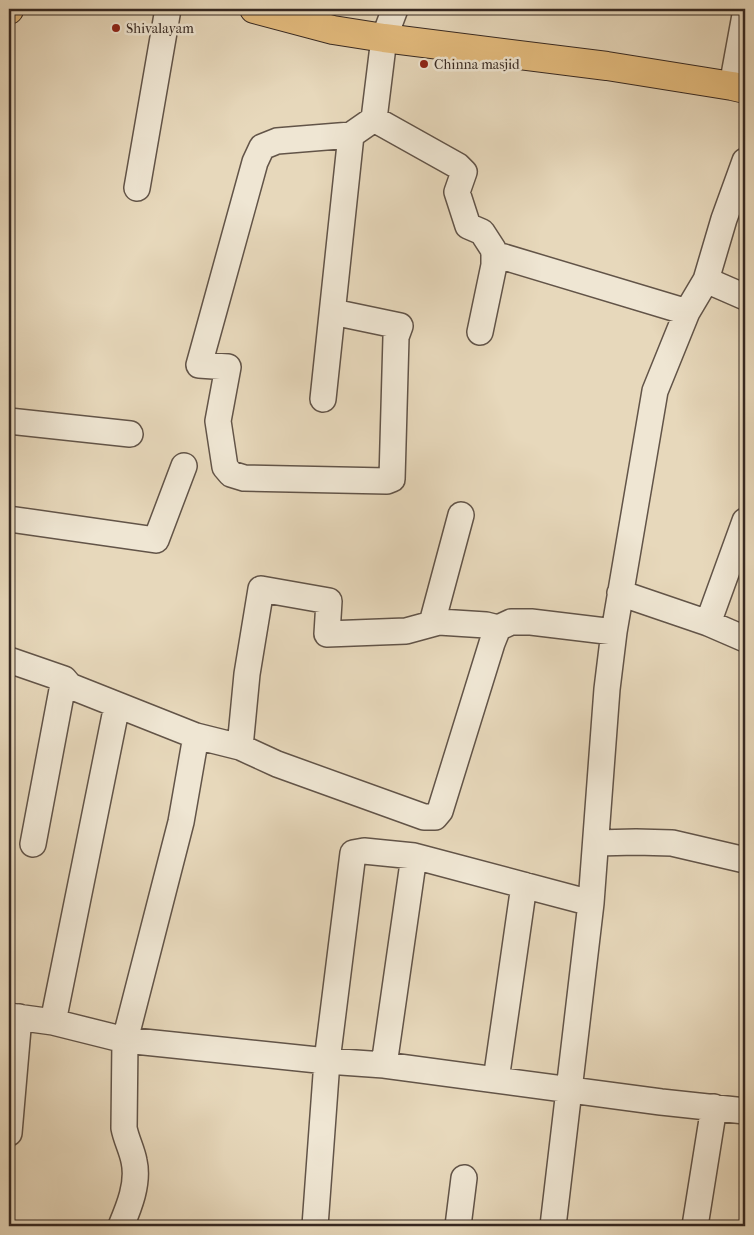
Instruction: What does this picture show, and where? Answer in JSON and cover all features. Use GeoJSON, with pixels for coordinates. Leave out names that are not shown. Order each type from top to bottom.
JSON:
{"type":"FeatureCollection","features":[{"type":"Feature","properties":{"kind":"main road"},"geometry":{"type":"LineString","coordinates":[[254,9],[333,30],[607,66],[739,87]]}},
{"type":"Feature","properties":{"kind":"street"},"geometry":{"type":"LineString","coordinates":[[137,188],[168,9]]}},
{"type":"Feature","properties":{"kind":"street"},"geometry":{"type":"LineString","coordinates":[[333,312],[400,326],[396,337],[392,479],[387,481],[244,478],[232,474],[225,467],[218,421],[228,367],[199,364],[255,162],[262,147],[277,141],[351,136],[374,119],[384,38],[395,9]]}},
{"type":"Feature","properties":{"kind":"street"},"geometry":{"type":"LineString","coordinates":[[739,87],[745,15]]}},
{"type":"Feature","properties":{"kind":"street"},"geometry":{"type":"LineString","coordinates":[[374,119],[458,166],[464,172],[457,192],[468,226],[482,232],[494,250],[494,265],[480,332]]}},
{"type":"Feature","properties":{"kind":"street"},"geometry":{"type":"LineString","coordinates":[[323,399],[351,136]]}},
{"type":"Feature","properties":{"kind":"street"},"geometry":{"type":"LineString","coordinates":[[553,1226],[591,903],[607,689],[620,593],[655,391],[687,312],[706,280],[724,219],[745,161]]}},
{"type":"Feature","properties":{"kind":"street"},"geometry":{"type":"LineString","coordinates":[[494,254],[687,312]]}},
{"type":"Feature","properties":{"kind":"street"},"geometry":{"type":"LineString","coordinates":[[706,280],[745,297]]}},
{"type":"Feature","properties":{"kind":"street"},"geometry":{"type":"LineString","coordinates":[[9,422],[130,434]]}},
{"type":"Feature","properties":{"kind":"street"},"geometry":{"type":"LineString","coordinates":[[9,519],[156,540],[184,466]]}},
{"type":"Feature","properties":{"kind":"street"},"geometry":{"type":"LineString","coordinates":[[432,623],[461,514]]}},
{"type":"Feature","properties":{"kind":"street"},"geometry":{"type":"LineString","coordinates":[[708,623],[745,521]]}},
{"type":"Feature","properties":{"kind":"street"},"geometry":{"type":"LineString","coordinates":[[240,748],[247,674],[261,590],[329,601],[328,634],[406,631],[439,622],[486,625],[498,628],[511,622],[531,622],[614,632]]}},
{"type":"Feature","properties":{"kind":"street"},"geometry":{"type":"LineString","coordinates":[[620,593],[708,623],[745,639]]}},
{"type":"Feature","properties":{"kind":"street"},"geometry":{"type":"LineString","coordinates":[[9,660],[64,679],[70,686],[196,736],[240,748],[277,764],[424,817],[435,817],[440,811],[498,628]]}},
{"type":"Feature","properties":{"kind":"street"},"geometry":{"type":"LineString","coordinates":[[33,844],[64,679]]}},
{"type":"Feature","properties":{"kind":"street"},"geometry":{"type":"LineString","coordinates":[[53,1022],[117,705]]}},
{"type":"Feature","properties":{"kind":"street"},"geometry":{"type":"LineString","coordinates":[[121,1226],[129,1207],[136,1176],[124,1128],[125,1040],[181,822],[196,736]]}},
{"type":"Feature","properties":{"kind":"street"},"geometry":{"type":"LineString","coordinates":[[596,843],[672,843],[745,860]]}},
{"type":"Feature","properties":{"kind":"street"},"geometry":{"type":"LineString","coordinates":[[315,1226],[328,1061],[353,853],[364,851],[414,856],[591,903]]}},
{"type":"Feature","properties":{"kind":"street"},"geometry":{"type":"LineString","coordinates":[[384,1065],[414,856]]}},
{"type":"Feature","properties":{"kind":"street"},"geometry":{"type":"LineString","coordinates":[[496,1080],[524,884]]}},
{"type":"Feature","properties":{"kind":"street"},"geometry":{"type":"LineString","coordinates":[[9,1133],[14,1016],[53,1022],[125,1040],[384,1065],[745,1111]]}},
{"type":"Feature","properties":{"kind":"street"},"geometry":{"type":"LineString","coordinates":[[695,1226],[714,1107]]}},
{"type":"Feature","properties":{"kind":"street"},"geometry":{"type":"LineString","coordinates":[[458,1226],[464,1178]]}},
{"type":"Feature","properties":{"kind":"place","name":"Shivalayam"},"geometry":{"type":"Point","coordinates":[116,28]}},
{"type":"Feature","properties":{"kind":"place","name":"Chinna masjid"},"geometry":{"type":"Point","coordinates":[424,64]}}]}
